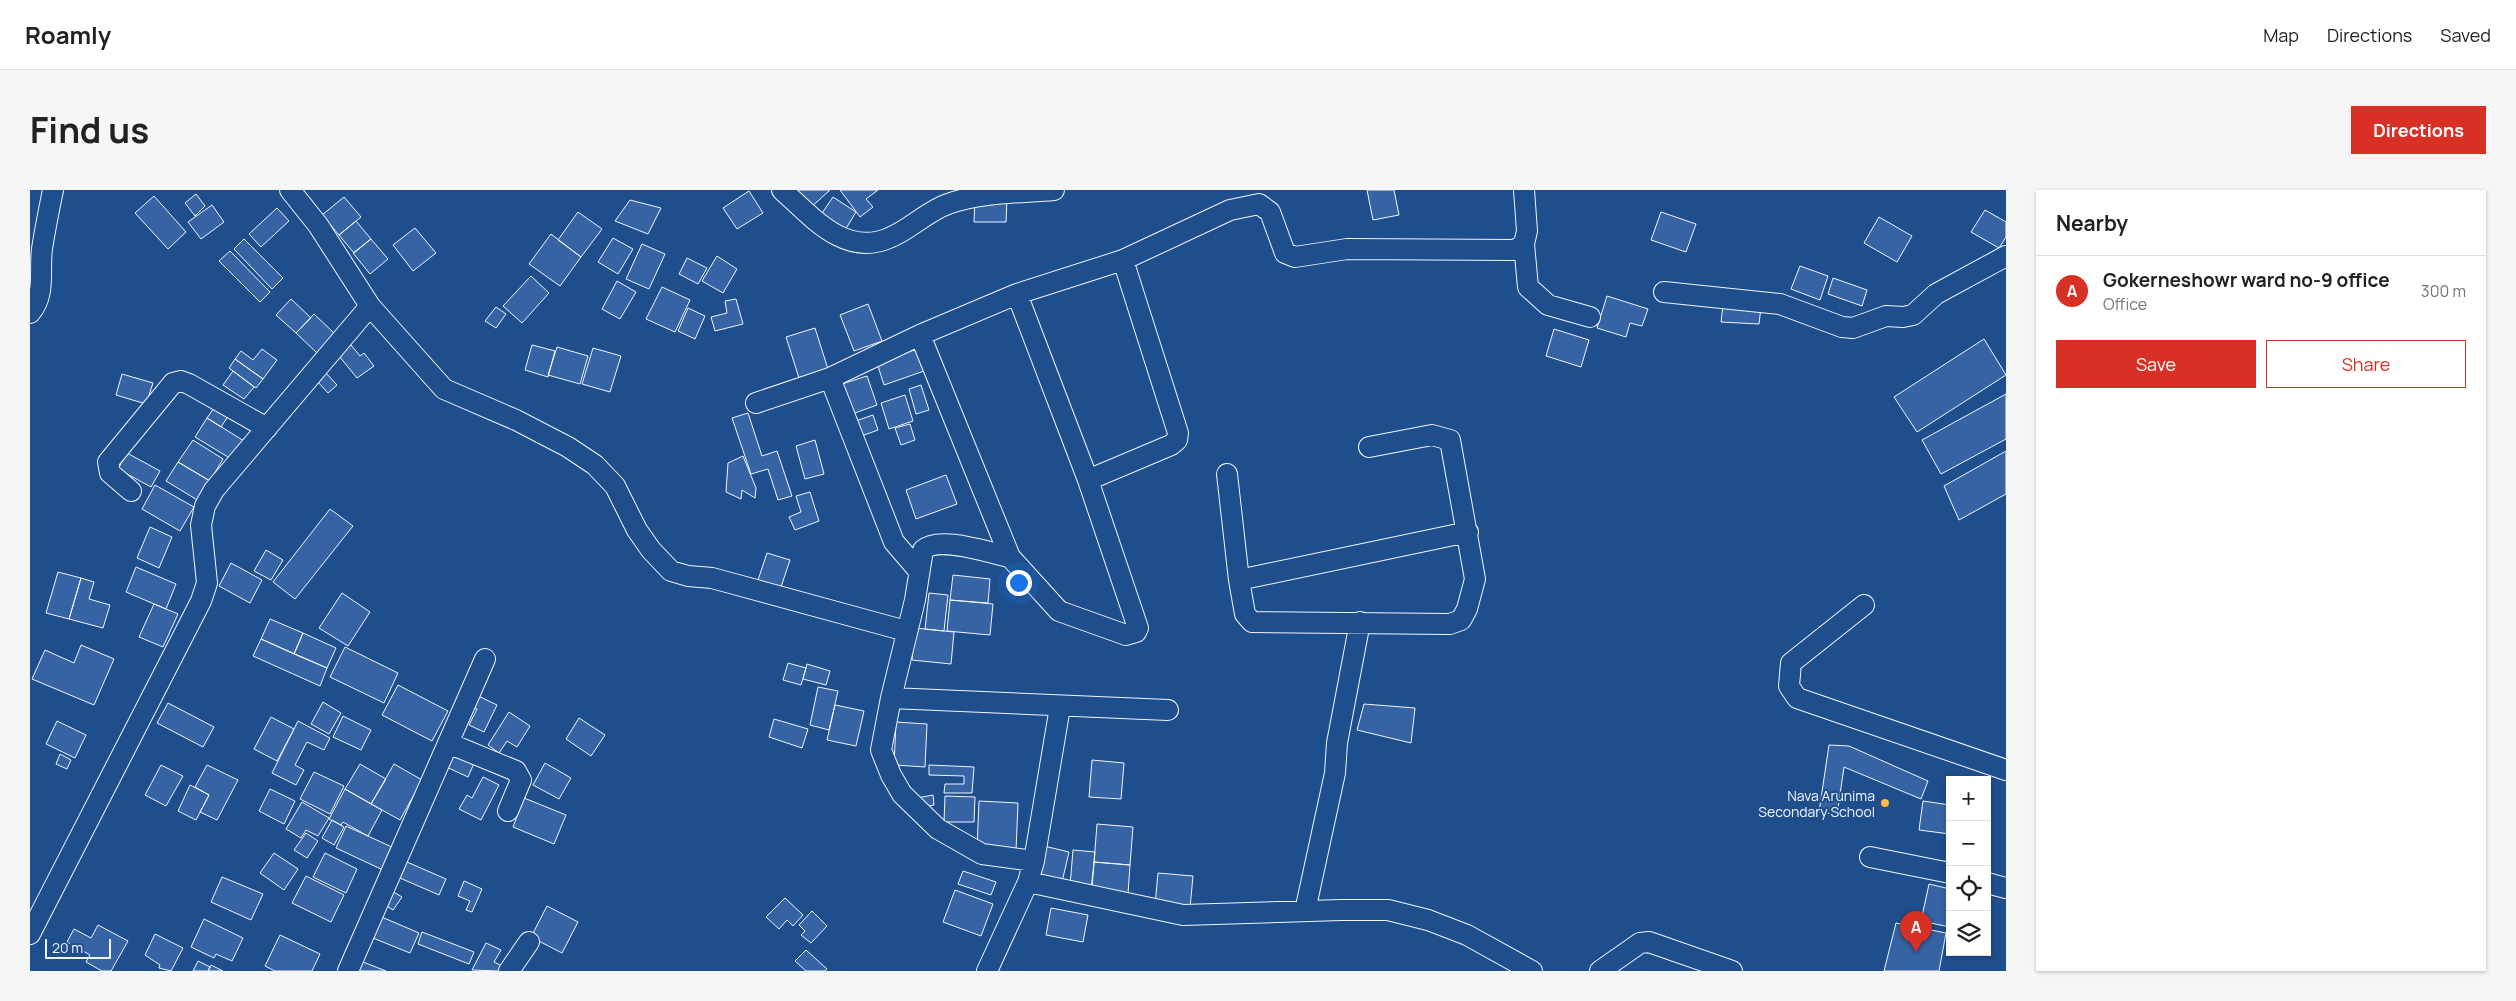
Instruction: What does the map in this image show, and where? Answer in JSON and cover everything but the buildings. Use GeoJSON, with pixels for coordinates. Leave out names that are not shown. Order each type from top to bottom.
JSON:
{"type":"FeatureCollection","features":[{"type":"Feature","properties":{"kind":"street"},"geometry":{"type":"LineString","coordinates":[[30,313],[34,308],[42,284],[42,252],[53,190]]}},
{"type":"Feature","properties":{"kind":"street"},"geometry":{"type":"LineString","coordinates":[[290,190],[318,224],[370,306],[444,389],[516,420],[568,447],[596,465],[615,486],[637,530],[651,550],[671,571],[688,576],[712,578],[906,631]]}},
{"type":"Feature","properties":{"kind":"street"},"geometry":{"type":"LineString","coordinates":[[782,190],[830,233],[862,244],[889,239],[947,204],[967,198],[1008,192],[1054,190]]}},
{"type":"Feature","properties":{"kind":"street"},"geometry":{"type":"LineString","coordinates":[[1524,190],[1527,231],[1524,244],[1528,287],[1548,305],[1590,317]]}},
{"type":"Feature","properties":{"kind":"street"},"geometry":{"type":"LineString","coordinates":[[756,403],[830,378],[920,335],[1017,294],[1123,260],[1230,210],[1258,204],[1270,212],[1285,253],[1295,257],[1347,249],[1514,250],[1524,244]]}},
{"type":"Feature","properties":{"kind":"street"},"geometry":{"type":"LineString","coordinates":[[1664,292],[1780,304],[1842,327],[1853,328],[1886,316],[1903,317],[1913,315],[1936,294],[2006,256]]}},
{"type":"Feature","properties":{"kind":"street"},"geometry":{"type":"LineString","coordinates":[[1088,480],[1171,445],[1177,440],[1178,433],[1123,260]]}},
{"type":"Feature","properties":{"kind":"street"},"geometry":{"type":"LineString","coordinates":[[920,335],[1010,557],[1059,610],[1126,635],[1136,632],[1138,628],[1088,480],[1017,294]]}},
{"type":"Feature","properties":{"kind":"street"},"geometry":{"type":"LineString","coordinates":[[30,934],[201,600],[207,583],[201,538],[205,506],[214,490],[370,306]]}},
{"type":"Feature","properties":{"kind":"street"},"geometry":{"type":"LineString","coordinates":[[830,378],[894,542],[918,570]]}},
{"type":"Feature","properties":{"kind":"street"},"geometry":{"type":"LineString","coordinates":[[131,491],[110,474],[108,462],[173,383],[181,381],[189,384],[267,428]]}},
{"type":"Feature","properties":{"kind":"street"},"geometry":{"type":"LineString","coordinates":[[1227,474],[1239,580],[1245,614],[1252,622],[1450,624],[1461,620],[1467,609],[1475,579],[1450,440],[1432,435],[1369,447]]}},
{"type":"Feature","properties":{"kind":"street"},"geometry":{"type":"LineString","coordinates":[[1239,580],[1468,532]]}},
{"type":"Feature","properties":{"kind":"street"},"geometry":{"type":"LineString","coordinates":[[1010,557],[945,543],[929,544],[923,550],[918,570],[915,600],[906,631],[881,750],[891,775],[902,794],[938,829],[982,854],[1034,861]]}},
{"type":"Feature","properties":{"kind":"street"},"geometry":{"type":"LineString","coordinates":[[1864,604],[1791,663],[1789,686],[1797,698],[2006,770]]}},
{"type":"Feature","properties":{"kind":"street"},"geometry":{"type":"LineString","coordinates":[[1305,911],[1335,772],[1337,744],[1360,622]]}},
{"type":"Feature","properties":{"kind":"street"},"geometry":{"type":"LineString","coordinates":[[348,971],[485,659]]}},
{"type":"Feature","properties":{"kind":"street"},"geometry":{"type":"LineString","coordinates":[[891,698],[1060,707],[1168,710]]}},
{"type":"Feature","properties":{"kind":"street"},"geometry":{"type":"LineString","coordinates":[[987,971],[1028,882],[1034,861],[1060,707]]}},
{"type":"Feature","properties":{"kind":"street"},"geometry":{"type":"LineString","coordinates":[[448,743],[516,771],[521,780],[508,811]]}},
{"type":"Feature","properties":{"kind":"street"},"geometry":{"type":"LineString","coordinates":[[1870,857],[1946,872]]}},
{"type":"Feature","properties":{"kind":"street"},"geometry":{"type":"LineString","coordinates":[[1028,882],[1183,915],[1388,910],[1428,920],[1467,935],[1532,971]]}},
{"type":"Feature","properties":{"kind":"street"},"geometry":{"type":"LineString","coordinates":[[1991,883],[2006,888]]}},
{"type":"Feature","properties":{"kind":"street"},"geometry":{"type":"LineString","coordinates":[[509,971],[529,942]]}},
{"type":"Feature","properties":{"kind":"street"},"geometry":{"type":"LineString","coordinates":[[1600,971],[1640,943],[1649,942],[1732,971]]}},
{"type":"Feature","properties":{"kind":"place","name":"Nava Arunima Secondary School"},"geometry":{"type":"Point","coordinates":[1885,803]}},
{"type":"Feature","properties":{"kind":"place","name":"Gokerneshowr ward no-9 office"},"geometry":{"type":"Point","coordinates":[1916,952]}}]}
